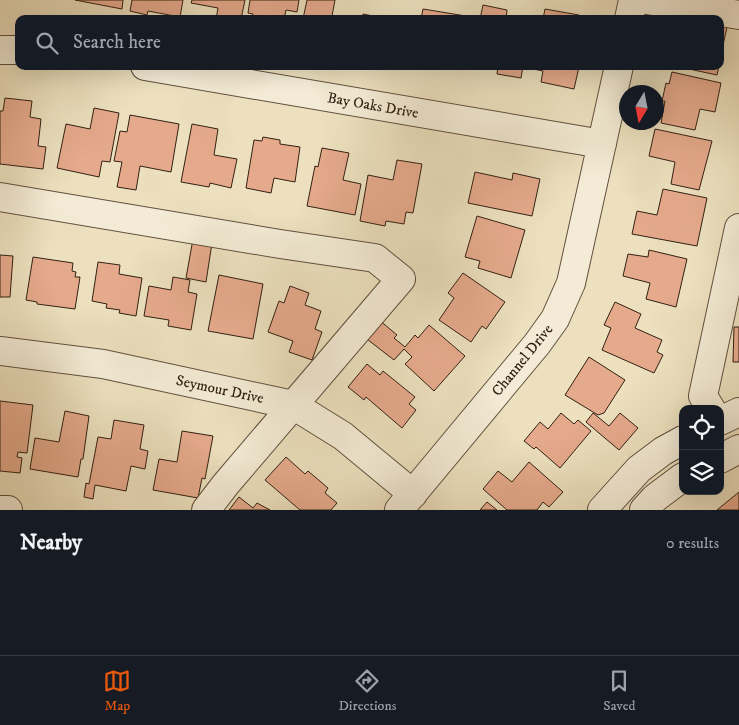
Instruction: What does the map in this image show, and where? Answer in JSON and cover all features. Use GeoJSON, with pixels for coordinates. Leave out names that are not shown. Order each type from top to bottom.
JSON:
{"type":"FeatureCollection","features":[{"type":"Feature","properties":{"kind":"street"},"geometry":{"type":"LineString","coordinates":[[630,15],[633,0]]}},
{"type":"Feature","properties":{"kind":"street"},"geometry":{"type":"LineString","coordinates":[[647,0],[739,15]]}},
{"type":"Feature","properties":{"kind":"street"},"geometry":{"type":"LineString","coordinates":[[0,50],[15,50]]}},
{"type":"Feature","properties":{"kind":"street","name":"Bay Oaks Drive"},"geometry":{"type":"LineString","coordinates":[[168,70],[602,144]]}},
{"type":"Feature","properties":{"kind":"street","name":"Channel Drive"},"geometry":{"type":"LineString","coordinates":[[406,502],[537,344],[555,319],[570,283],[617,70]]}},
{"type":"Feature","properties":{"kind":"street"},"geometry":{"type":"LineString","coordinates":[[0,197],[375,258],[401,279],[206,510]]}},
{"type":"Feature","properties":{"kind":"street"},"geometry":{"type":"LineString","coordinates":[[709,405],[703,396],[739,228]]}},
{"type":"Feature","properties":{"kind":"street","name":"Seymour Drive"},"geometry":{"type":"LineString","coordinates":[[0,351],[103,364],[293,405],[343,436],[406,502]]}},
{"type":"Feature","properties":{"kind":"street"},"geometry":{"type":"LineString","coordinates":[[724,419],[739,412]]}},
{"type":"Feature","properties":{"kind":"street"},"geometry":{"type":"LineString","coordinates":[[602,510],[638,469],[663,450],[679,442]]}},
{"type":"Feature","properties":{"kind":"street"},"geometry":{"type":"LineString","coordinates":[[724,456],[739,449]]}},
{"type":"Feature","properties":{"kind":"street"},"geometry":{"type":"LineString","coordinates":[[644,510],[655,498],[679,480]]}},
{"type":"Feature","properties":{"kind":"street"},"geometry":{"type":"LineString","coordinates":[[0,510],[8,510]]}},
{"type":"Feature","properties":{"kind":"building"},"geometry":{"type":"Polygon","coordinates":[[[75,0],[123,0],[122,9],[75,0]]]}},
{"type":"Feature","properties":{"kind":"building"},"geometry":{"type":"Polygon","coordinates":[[[132,0],[183,0],[180,15],[148,11],[147,15],[130,11],[132,0]]]}},
{"type":"Feature","properties":{"kind":"building"},"geometry":{"type":"Polygon","coordinates":[[[192,0],[245,0],[242,15],[217,15],[218,8],[191,3],[192,0]]]}},
{"type":"Feature","properties":{"kind":"building"},"geometry":{"type":"Polygon","coordinates":[[[250,0],[299,0],[297,12],[286,10],[285,15],[253,15],[248,13],[250,0]]]}},
{"type":"Feature","properties":{"kind":"building"},"geometry":{"type":"Polygon","coordinates":[[[307,0],[335,0],[332,15],[304,15],[307,0]]]}},
{"type":"Feature","properties":{"kind":"building"},"geometry":{"type":"Polygon","coordinates":[[[483,5],[507,10],[506,15],[481,15],[483,5]]]}},
{"type":"Feature","properties":{"kind":"building"},"geometry":{"type":"Polygon","coordinates":[[[423,9],[460,15],[422,15],[423,9]]]}},
{"type":"Feature","properties":{"kind":"building"},"geometry":{"type":"Polygon","coordinates":[[[545,9],[579,15],[544,15],[545,9]]]}},
{"type":"Feature","properties":{"kind":"building"},"geometry":{"type":"Polygon","coordinates":[[[724,26],[727,27],[724,41],[724,26]]]}},
{"type":"Feature","properties":{"kind":"building"},"geometry":{"type":"Polygon","coordinates":[[[498,70],[522,70],[521,78],[497,74],[498,70]]]}},
{"type":"Feature","properties":{"kind":"building"},"geometry":{"type":"Polygon","coordinates":[[[538,70],[578,70],[574,89],[541,82],[543,71],[538,70]]]}},
{"type":"Feature","properties":{"kind":"building"},"geometry":{"type":"Polygon","coordinates":[[[694,70],[718,70],[717,75],[694,70]]]}},
{"type":"Feature","properties":{"kind":"building"},"geometry":{"type":"Polygon","coordinates":[[[672,72],[721,83],[715,112],[700,109],[695,130],[664,124],[664,92],[666,83],[669,84],[672,72]]]}},
{"type":"Feature","properties":{"kind":"building"},"geometry":{"type":"Polygon","coordinates":[[[5,98],[32,101],[30,117],[41,119],[38,146],[46,147],[43,169],[0,164],[0,111],[3,111],[5,98]]]}},
{"type":"Feature","properties":{"kind":"building"},"geometry":{"type":"Polygon","coordinates":[[[94,108],[119,113],[110,162],[102,161],[99,177],[57,168],[66,124],[90,129],[94,108]]]}},
{"type":"Feature","properties":{"kind":"building"},"geometry":{"type":"Polygon","coordinates":[[[130,115],[179,124],[171,172],[140,166],[136,190],[117,187],[122,162],[114,161],[120,131],[127,132],[130,115]]]}},
{"type":"Feature","properties":{"kind":"building"},"geometry":{"type":"Polygon","coordinates":[[[192,124],[218,129],[214,155],[237,159],[231,188],[210,183],[209,187],[181,182],[192,124]]]}},
{"type":"Feature","properties":{"kind":"building"},"geometry":{"type":"Polygon","coordinates":[[[655,130],[712,141],[699,190],[671,184],[675,162],[649,156],[655,130]]]}},
{"type":"Feature","properties":{"kind":"building"},"geometry":{"type":"Polygon","coordinates":[[[263,137],[280,140],[280,144],[300,147],[295,182],[274,178],[271,193],[246,188],[254,140],[262,141],[263,137]]]}},
{"type":"Feature","properties":{"kind":"building"},"geometry":{"type":"Polygon","coordinates":[[[322,148],[349,153],[343,180],[361,184],[355,215],[307,206],[315,166],[318,167],[322,148]]]}},
{"type":"Feature","properties":{"kind":"building"},"geometry":{"type":"Polygon","coordinates":[[[397,160],[422,164],[413,213],[406,212],[404,224],[386,221],[385,226],[360,221],[368,175],[393,180],[397,160]]]}},
{"type":"Feature","properties":{"kind":"building"},"geometry":{"type":"Polygon","coordinates":[[[475,172],[512,180],[513,173],[540,179],[532,216],[468,203],[475,172]]]}},
{"type":"Feature","properties":{"kind":"building"},"geometry":{"type":"Polygon","coordinates":[[[663,189],[707,198],[697,246],[632,234],[637,211],[657,215],[663,189]]]}},
{"type":"Feature","properties":{"kind":"building"},"geometry":{"type":"Polygon","coordinates":[[[477,216],[525,230],[511,278],[478,268],[480,261],[465,257],[477,216]]]}},
{"type":"Feature","properties":{"kind":"building"},"geometry":{"type":"Polygon","coordinates":[[[193,239],[212,243],[206,282],[186,278],[193,239]]]}},
{"type":"Feature","properties":{"kind":"building"},"geometry":{"type":"Polygon","coordinates":[[[649,250],[687,259],[676,307],[646,299],[650,283],[623,276],[628,254],[648,257],[649,250]]]}},
{"type":"Feature","properties":{"kind":"building"},"geometry":{"type":"Polygon","coordinates":[[[0,255],[13,256],[10,297],[0,297],[0,255]]]}},
{"type":"Feature","properties":{"kind":"building"},"geometry":{"type":"Polygon","coordinates":[[[33,257],[73,263],[72,271],[76,272],[75,277],[80,277],[75,309],[37,304],[37,302],[26,300],[33,257]]]}},
{"type":"Feature","properties":{"kind":"building"},"geometry":{"type":"Polygon","coordinates":[[[98,262],[120,265],[119,274],[142,278],[136,316],[119,313],[120,310],[106,308],[107,304],[92,301],[98,262]]]}},
{"type":"Feature","properties":{"kind":"building"},"geometry":{"type":"Polygon","coordinates":[[[463,273],[505,302],[486,329],[482,326],[471,342],[439,320],[454,298],[448,293],[463,273]]]}},
{"type":"Feature","properties":{"kind":"building"},"geometry":{"type":"Polygon","coordinates":[[[219,275],[263,284],[253,339],[208,331],[219,275]]]}},
{"type":"Feature","properties":{"kind":"building"},"geometry":{"type":"Polygon","coordinates":[[[173,277],[190,280],[188,292],[197,294],[191,330],[168,326],[169,320],[144,316],[149,286],[171,290],[173,277]]]}},
{"type":"Feature","properties":{"kind":"building"},"geometry":{"type":"Polygon","coordinates":[[[290,286],[309,293],[305,305],[321,311],[315,329],[322,332],[312,360],[289,352],[293,341],[268,332],[279,301],[284,303],[290,286]]]}},
{"type":"Feature","properties":{"kind":"building"},"geometry":{"type":"Polygon","coordinates":[[[615,302],[641,314],[635,328],[662,340],[657,352],[663,355],[654,373],[602,350],[611,328],[604,325],[615,302]]]}},
{"type":"Feature","properties":{"kind":"building"},"geometry":{"type":"Polygon","coordinates":[[[378,319],[397,335],[394,338],[405,347],[415,335],[418,338],[429,325],[465,356],[434,391],[405,364],[412,357],[404,349],[394,360],[363,336],[378,319]]]}},
{"type":"Feature","properties":{"kind":"building"},"geometry":{"type":"Polygon","coordinates":[[[734,327],[739,327],[739,362],[733,362],[734,327]]]}},
{"type":"Feature","properties":{"kind":"building"},"geometry":{"type":"Polygon","coordinates":[[[589,357],[625,380],[604,413],[598,415],[565,395],[589,357]]]}},
{"type":"Feature","properties":{"kind":"building"},"geometry":{"type":"Polygon","coordinates":[[[367,364],[380,375],[383,371],[415,397],[409,404],[416,410],[402,428],[366,397],[364,400],[348,387],[367,364]]]}},
{"type":"Feature","properties":{"kind":"building"},"geometry":{"type":"Polygon","coordinates":[[[0,401],[33,405],[27,453],[18,452],[17,457],[22,458],[20,473],[0,471],[0,401]]]}},
{"type":"Feature","properties":{"kind":"building"},"geometry":{"type":"Polygon","coordinates":[[[65,411],[89,416],[83,459],[81,459],[78,477],[30,469],[35,438],[59,442],[65,411]]]}},
{"type":"Feature","properties":{"kind":"building"},"geometry":{"type":"Polygon","coordinates":[[[561,413],[574,424],[578,420],[591,431],[560,468],[536,447],[534,449],[524,441],[540,422],[548,429],[561,413]]]}},
{"type":"Feature","properties":{"kind":"building"},"geometry":{"type":"Polygon","coordinates":[[[593,413],[609,426],[620,413],[638,428],[619,450],[586,422],[593,413]]]}},
{"type":"Feature","properties":{"kind":"building"},"geometry":{"type":"Polygon","coordinates":[[[114,420],[144,425],[140,449],[148,451],[145,469],[131,466],[126,491],[95,485],[93,499],[84,497],[86,483],[89,484],[98,437],[111,439],[114,420]]]}},
{"type":"Feature","properties":{"kind":"building"},"geometry":{"type":"Polygon","coordinates":[[[182,431],[213,436],[205,479],[202,478],[198,498],[153,490],[159,459],[177,462],[182,431]]]}},
{"type":"Feature","properties":{"kind":"building"},"geometry":{"type":"Polygon","coordinates":[[[286,457],[305,474],[308,471],[328,488],[325,493],[337,503],[331,510],[300,510],[265,480],[286,457]]]}},
{"type":"Feature","properties":{"kind":"building"},"geometry":{"type":"Polygon","coordinates":[[[529,462],[563,492],[549,507],[543,502],[537,510],[507,510],[483,489],[498,471],[512,482],[529,462]]]}},
{"type":"Feature","properties":{"kind":"building"},"geometry":{"type":"Polygon","coordinates":[[[739,492],[739,510],[717,510],[739,492]]]}},
{"type":"Feature","properties":{"kind":"building"},"geometry":{"type":"Polygon","coordinates":[[[239,497],[253,508],[257,503],[270,510],[229,510],[239,497]]]}},
{"type":"Feature","properties":{"kind":"building"},"geometry":{"type":"Polygon","coordinates":[[[487,502],[497,510],[480,510],[487,502]]]}}]}
